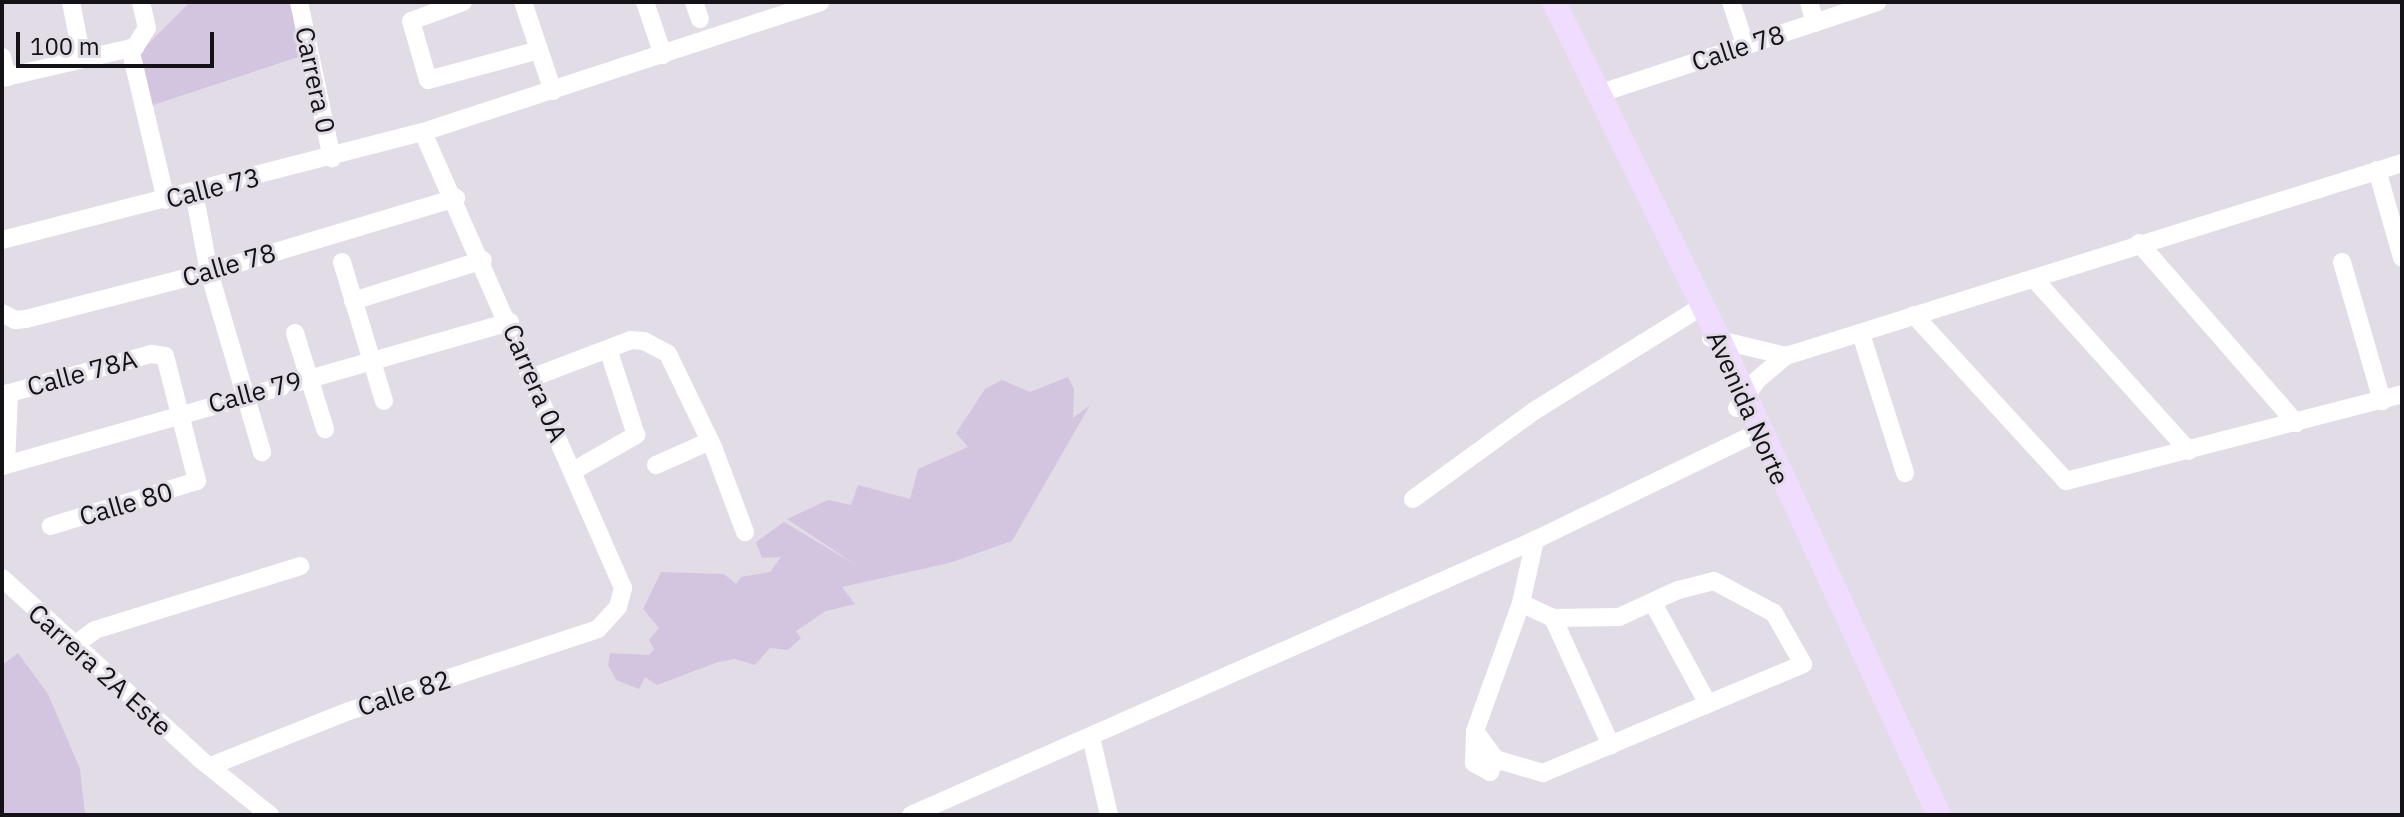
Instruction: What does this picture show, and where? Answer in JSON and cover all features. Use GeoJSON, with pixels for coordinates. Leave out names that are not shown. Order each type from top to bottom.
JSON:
{"type":"FeatureCollection","features":[{"type":"Feature","properties":{"kind":"main road","name":"Avenida Norte"},"geometry":{"type":"LineString","coordinates":[[1544,2],[1693,312],[1712,338]]}},
{"type":"Feature","properties":{"kind":"main road","name":"Avenida Norte"},"geometry":{"type":"LineString","coordinates":[[1554,2],[1740,403],[1939,815]]}},
{"type":"Feature","properties":{"kind":"main road","name":"Avenida Norte"},"geometry":{"type":"LineString","coordinates":[[1740,403],[1750,436],[1928,815]]}},
{"type":"Feature","properties":{"kind":"street"},"geometry":{"type":"LineString","coordinates":[[71,2],[82,58]]}},
{"type":"Feature","properties":{"kind":"street"},"geometry":{"type":"LineString","coordinates":[[141,2],[137,44],[166,200]]}},
{"type":"Feature","properties":{"kind":"street","name":"Carrera 0"},"geometry":{"type":"LineString","coordinates":[[299,2],[332,159]]}},
{"type":"Feature","properties":{"kind":"street"},"geometry":{"type":"LineString","coordinates":[[463,2],[411,21],[428,80],[539,50]]}},
{"type":"Feature","properties":{"kind":"street"},"geometry":{"type":"LineString","coordinates":[[523,2],[553,91]]}},
{"type":"Feature","properties":{"kind":"street"},"geometry":{"type":"LineString","coordinates":[[645,2],[663,55]]}},
{"type":"Feature","properties":{"kind":"street"},"geometry":{"type":"LineString","coordinates":[[423,132],[820,2]]}},
{"type":"Feature","properties":{"kind":"street"},"geometry":{"type":"LineString","coordinates":[[1731,2],[1745,44]]}},
{"type":"Feature","properties":{"kind":"street"},"geometry":{"type":"LineString","coordinates":[[1809,2],[1815,23]]}},
{"type":"Feature","properties":{"kind":"street","name":"Calle 78"},"geometry":{"type":"LineString","coordinates":[[1598,94],[1877,2]]}},
{"type":"Feature","properties":{"kind":"street"},"geometry":{"type":"LineString","coordinates":[[2,57],[5,77],[137,44]]}},
{"type":"Feature","properties":{"kind":"street","name":"Calle 73"},"geometry":{"type":"LineString","coordinates":[[2,240],[332,159],[423,132]]}},
{"type":"Feature","properties":{"kind":"street","name":"Carrera 0A"},"geometry":{"type":"LineString","coordinates":[[423,132],[456,198],[623,588],[611,620],[598,629]]}},
{"type":"Feature","properties":{"kind":"street"},"geometry":{"type":"LineString","coordinates":[[1740,403],[1786,356],[2402,163]]}},
{"type":"Feature","properties":{"kind":"street"},"geometry":{"type":"LineString","coordinates":[[2377,170],[2402,258]]}},
{"type":"Feature","properties":{"kind":"street"},"geometry":{"type":"LineString","coordinates":[[194,192],[209,272],[262,452]]}},
{"type":"Feature","properties":{"kind":"street","name":"Calle 78"},"geometry":{"type":"LineString","coordinates":[[2,313],[15,320],[26,319],[209,272],[456,198]]}},
{"type":"Feature","properties":{"kind":"street"},"geometry":{"type":"LineString","coordinates":[[2139,243],[2296,423]]}},
{"type":"Feature","properties":{"kind":"street"},"geometry":{"type":"LineString","coordinates":[[353,301],[483,260]]}},
{"type":"Feature","properties":{"kind":"street"},"geometry":{"type":"LineString","coordinates":[[342,262],[384,401]]}},
{"type":"Feature","properties":{"kind":"street"},"geometry":{"type":"LineString","coordinates":[[2342,262],[2382,401]]}},
{"type":"Feature","properties":{"kind":"street"},"geometry":{"type":"LineString","coordinates":[[2035,280],[2189,451]]}},
{"type":"Feature","properties":{"kind":"street"},"geometry":{"type":"LineString","coordinates":[[1413,499],[1534,411],[1693,312]]}},
{"type":"Feature","properties":{"kind":"street"},"geometry":{"type":"LineString","coordinates":[[1914,315],[2066,481],[2402,394]]}},
{"type":"Feature","properties":{"kind":"street","name":"Calle 79"},"geometry":{"type":"LineString","coordinates":[[4,465],[181,412],[510,322]]}},
{"type":"Feature","properties":{"kind":"street"},"geometry":{"type":"LineString","coordinates":[[295,333],[325,429]]}},
{"type":"Feature","properties":{"kind":"street"},"geometry":{"type":"LineString","coordinates":[[1861,334],[1905,473]]}},
{"type":"Feature","properties":{"kind":"street"},"geometry":{"type":"LineString","coordinates":[[1712,338],[1786,356]]}},
{"type":"Feature","properties":{"kind":"street"},"geometry":{"type":"LineString","coordinates":[[531,378],[608,349],[644,341],[668,354],[710,441],[745,532]]}},
{"type":"Feature","properties":{"kind":"street"},"geometry":{"type":"LineString","coordinates":[[573,471],[636,435],[608,349]]}},
{"type":"Feature","properties":{"kind":"street","name":"Calle 78A"},"geometry":{"type":"LineString","coordinates":[[6,394],[161,353],[181,412]]}},
{"type":"Feature","properties":{"kind":"street"},"geometry":{"type":"LineString","coordinates":[[4,465],[6,394]]}},
{"type":"Feature","properties":{"kind":"street","name":"Calle 80"},"geometry":{"type":"LineString","coordinates":[[51,526],[193,485],[198,478],[181,412]]}},
{"type":"Feature","properties":{"kind":"street"},"geometry":{"type":"LineString","coordinates":[[911,815],[1535,540],[1750,436]]}},
{"type":"Feature","properties":{"kind":"street"},"geometry":{"type":"LineString","coordinates":[[656,465],[710,441]]}},
{"type":"Feature","properties":{"kind":"street"},"geometry":{"type":"LineString","coordinates":[[1521,603],[1553,618],[1619,617],[1714,581],[1774,613],[1803,664],[1543,773],[1495,759],[1475,731],[1521,603],[1535,540]]}},
{"type":"Feature","properties":{"kind":"street"},"geometry":{"type":"LineString","coordinates":[[73,646],[95,630],[300,566]]}},
{"type":"Feature","properties":{"kind":"street","name":"Carrera 2A Este"},"geometry":{"type":"LineString","coordinates":[[2,578],[73,646],[270,815]]}},
{"type":"Feature","properties":{"kind":"street"},"geometry":{"type":"LineString","coordinates":[[1653,603],[1708,704]]}},
{"type":"Feature","properties":{"kind":"street"},"geometry":{"type":"LineString","coordinates":[[1553,618],[1611,745]]}},
{"type":"Feature","properties":{"kind":"street","name":"Calle 82"},"geometry":{"type":"LineString","coordinates":[[206,762],[598,629]]}},
{"type":"Feature","properties":{"kind":"street"},"geometry":{"type":"LineString","coordinates":[[1091,737],[1109,815]]}},
{"type":"Feature","properties":{"kind":"shaded area"},"geometry":{"type":"Polygon","coordinates":[[[190,2],[295,2],[307,54],[150,106],[136,56],[190,2]]]}},
{"type":"Feature","properties":{"kind":"shaded area"},"geometry":{"type":"Polygon","coordinates":[[[1068,377],[1074,389],[1073,418],[1090,405],[1012,541],[949,563],[842,587],[855,604],[826,611],[796,631],[801,638],[788,650],[770,648],[755,665],[735,659],[718,662],[657,685],[645,677],[639,689],[616,680],[608,665],[610,653],[649,655],[654,649],[649,640],[659,628],[643,609],[661,572],[724,574],[736,584],[741,577],[770,572],[781,557],[762,558],[756,542],[784,522],[856,565],[787,519],[828,500],[851,505],[858,485],[910,499],[918,469],[968,447],[956,433],[985,389],[1002,380],[1030,392],[1068,377]]]}},
{"type":"Feature","properties":{"kind":"shaded area"},"geometry":{"type":"Polygon","coordinates":[[[18,653],[48,694],[80,769],[85,815],[2,815],[2,665],[18,653]]]}}]}
